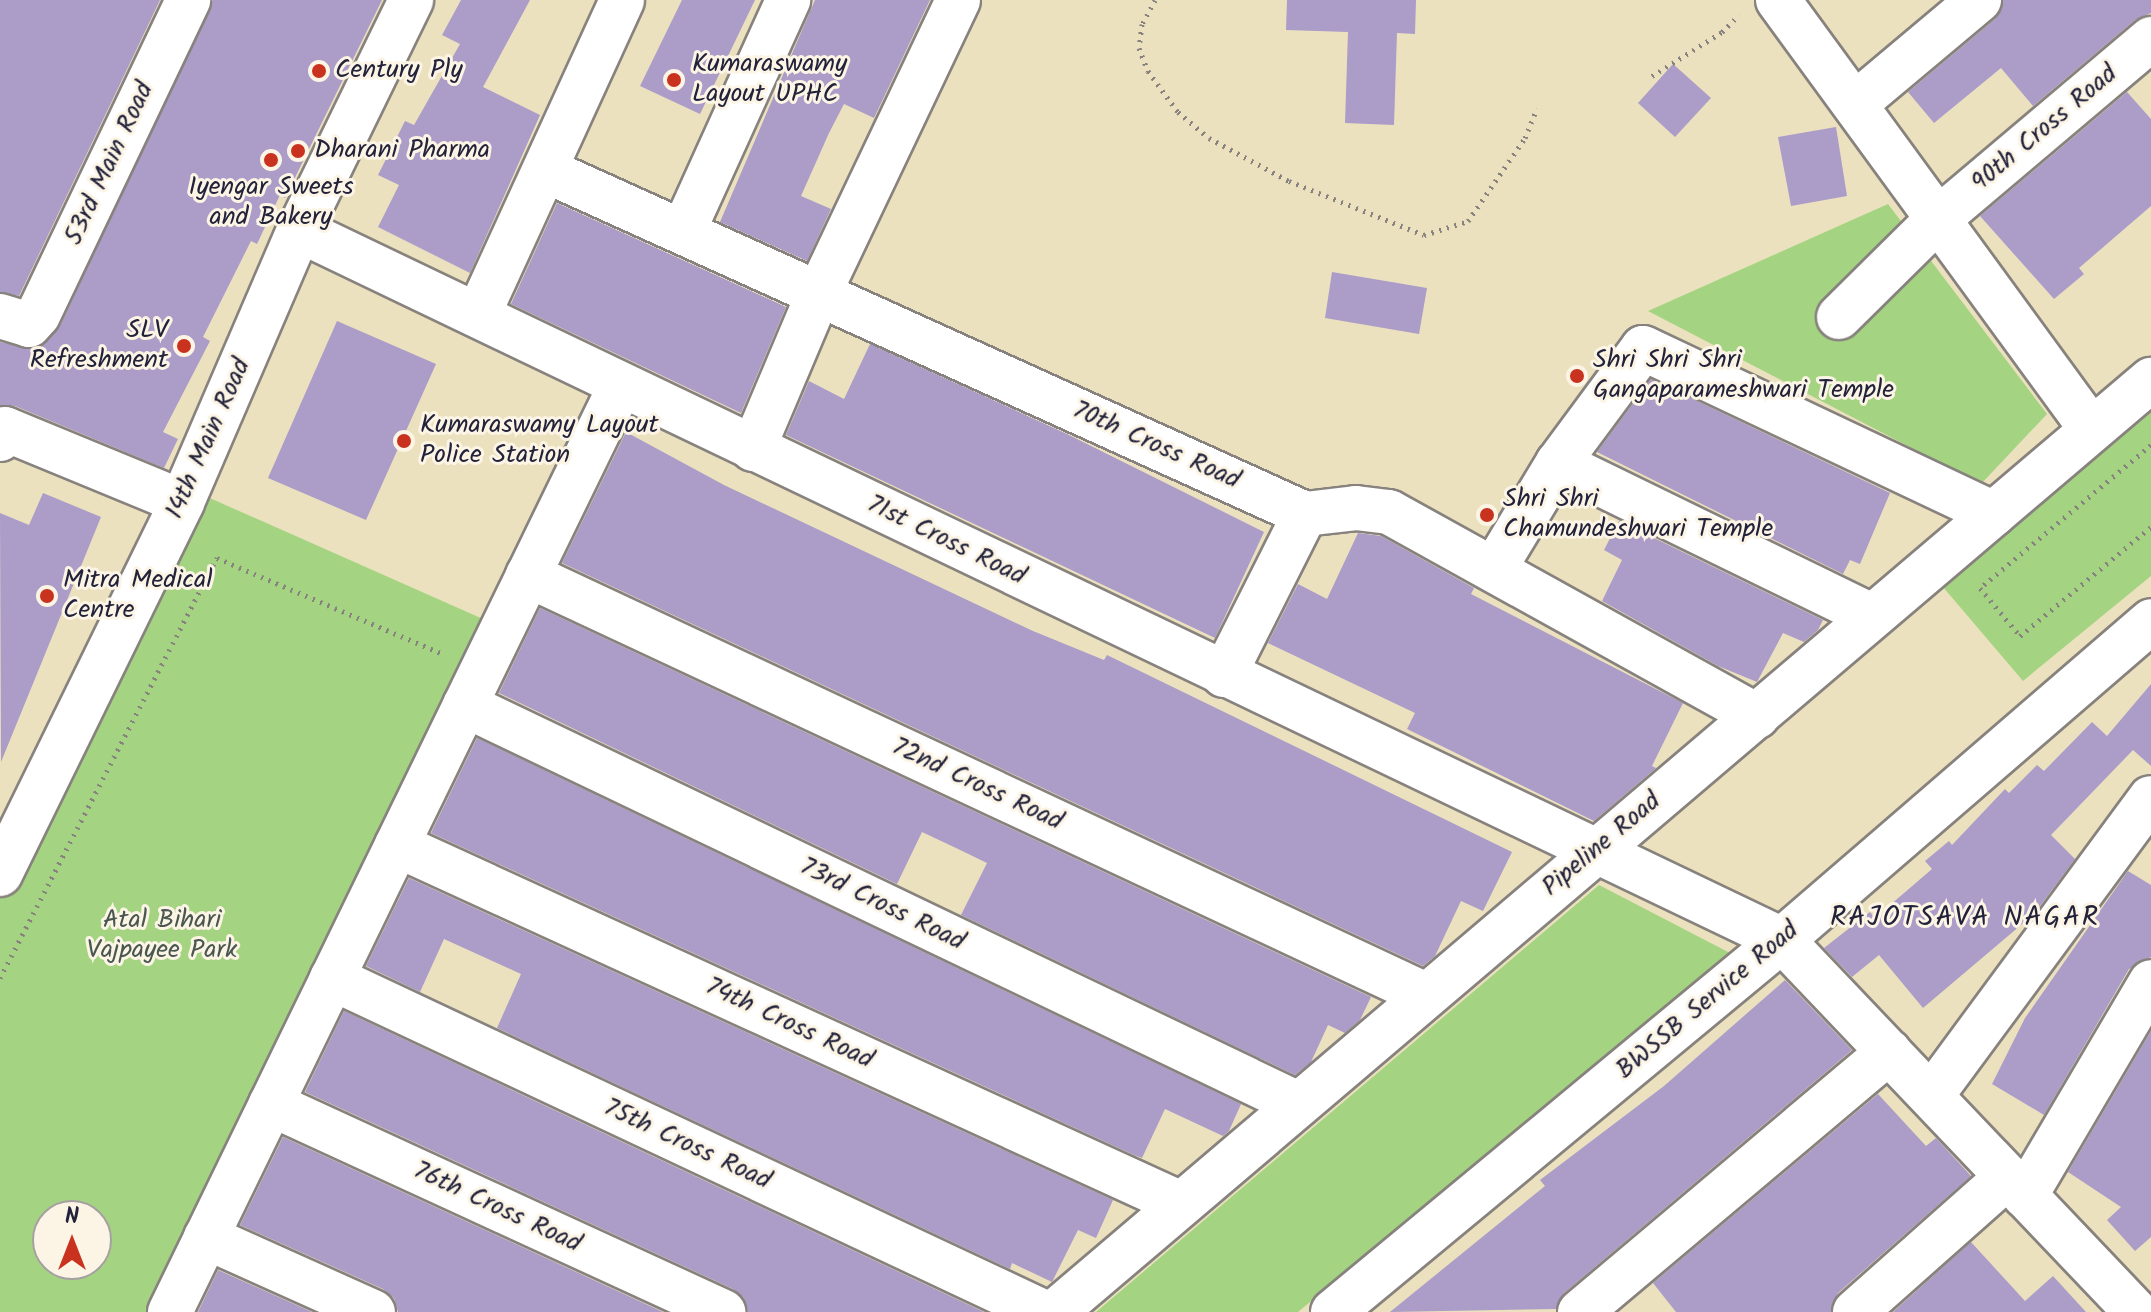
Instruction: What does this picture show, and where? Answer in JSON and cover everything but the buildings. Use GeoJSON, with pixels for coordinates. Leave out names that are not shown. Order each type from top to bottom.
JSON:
{"type":"FeatureCollection","features":[{"type":"Feature","properties":{"kind":"street","name":"53rd Main Road"},"geometry":{"type":"LineString","coordinates":[[15,321],[188,0]]}},
{"type":"Feature","properties":{"kind":"street","name":"14th Main Road"},"geometry":{"type":"LineString","coordinates":[[0,874],[182,502],[299,230],[411,0]]}},
{"type":"Feature","properties":{"kind":"street"},"geometry":{"type":"LineString","coordinates":[[478,315],[622,0]]}},
{"type":"Feature","properties":{"kind":"street"},"geometry":{"type":"LineString","coordinates":[[683,232],[788,0]]}},
{"type":"Feature","properties":{"kind":"street"},"geometry":{"type":"LineString","coordinates":[[753,449],[819,293],[958,0]]}},
{"type":"Feature","properties":{"kind":"street"},"geometry":{"type":"LineString","coordinates":[[1855,104],[1979,0]]}},
{"type":"Feature","properties":{"kind":"street"},"geometry":{"type":"LineString","coordinates":[[1761,5],[1855,104],[2092,430]]}},
{"type":"Feature","properties":{"kind":"street","name":"90th Cross Road"},"geometry":{"type":"LineString","coordinates":[[1839,317],[1938,219],[2151,39]]}},
{"type":"Feature","properties":{"kind":"street","name":"70th Cross Road"},"geometry":{"type":"LineString","coordinates":[[545,170],[1305,514]]}},
{"type":"Feature","properties":{"kind":"street","name":"71st Cross Road"},"geometry":{"type":"LineString","coordinates":[[299,230],[1592,853],[1782,940]]}},
{"type":"Feature","properties":{"kind":"street"},"geometry":{"type":"LineString","coordinates":[[1494,569],[1558,463],[1643,348],[1994,514]]}},
{"type":"Feature","properties":{"kind":"street","name":"Pipeline Road"},"geometry":{"type":"LineString","coordinates":[[1055,1312],[2151,380]]}},
{"type":"Feature","properties":{"kind":"street"},"geometry":{"type":"LineString","coordinates":[[170,1312],[621,385]]}},
{"type":"Feature","properties":{"kind":"street"},"geometry":{"type":"LineString","coordinates":[[0,439],[5,429],[182,502]]}},
{"type":"Feature","properties":{"kind":"street"},"geometry":{"type":"LineString","coordinates":[[1558,463],[1872,616]]}},
{"type":"Feature","properties":{"kind":"street"},"geometry":{"type":"LineString","coordinates":[[1224,675],[1305,514],[1356,508],[1389,512],[1757,716]]}},
{"type":"Feature","properties":{"kind":"street","name":"72nd Cross Road"},"geometry":{"type":"LineString","coordinates":[[528,575],[1426,995]]}},
{"type":"Feature","properties":{"kind":"street","name":"BWSSB Service Road"},"geometry":{"type":"LineString","coordinates":[[1333,1312],[1782,940],[2151,621]]}},
{"type":"Feature","properties":{"kind":"street","name":"73rd Cross Road"},"geometry":{"type":"LineString","coordinates":[[465,705],[1298,1104]]}},
{"type":"Feature","properties":{"kind":"street"},"geometry":{"type":"LineString","coordinates":[[1931,1096],[2151,798]]}},
{"type":"Feature","properties":{"kind":"street","name":"74th Cross Road"},"geometry":{"type":"LineString","coordinates":[[397,845],[1181,1204]]}},
{"type":"Feature","properties":{"kind":"street"},"geometry":{"type":"LineString","coordinates":[[1782,940],[2138,1312],[2151,1291]]}},
{"type":"Feature","properties":{"kind":"street","name":"75th Cross Road"},"geometry":{"type":"LineString","coordinates":[[332,978],[1043,1312]]}},
{"type":"Feature","properties":{"kind":"street"},"geometry":{"type":"LineString","coordinates":[[1855,1312],[2016,1186],[2151,982]]}},
{"type":"Feature","properties":{"kind":"street"},"geometry":{"type":"LineString","coordinates":[[1580,1312],[1889,1052]]}},
{"type":"Feature","properties":{"kind":"street","name":"76th Cross Road"},"geometry":{"type":"LineString","coordinates":[[271,1104],[723,1312]]}},
{"type":"Feature","properties":{"kind":"street"},"geometry":{"type":"LineString","coordinates":[[206,1237],[373,1312]]}},
{"type":"Feature","properties":{"kind":"path"},"geometry":{"type":"LineString","coordinates":[[1155,0],[1142,24],[1139,48],[1148,71],[1178,112],[1209,138],[1289,181],[1424,235],[1468,221],[1525,138],[1537,108]]}},
{"type":"Feature","properties":{"kind":"path"},"geometry":{"type":"LineString","coordinates":[[1652,76],[1761,5]]}},
{"type":"Feature","properties":{"kind":"path"},"geometry":{"type":"LineString","coordinates":[[2151,445],[1980,588],[2020,636],[2151,527]]}},
{"type":"Feature","properties":{"kind":"path"},"geometry":{"type":"LineString","coordinates":[[0,978],[217,558],[443,654],[438,665]]}},
{"type":"Feature","properties":{"kind":"green space"},"geometry":{"type":"Polygon","coordinates":[[[1888,204],[2047,414],[1981,484],[1648,311],[1888,204]]]}},
{"type":"Feature","properties":{"kind":"green space"},"geometry":{"type":"Polygon","coordinates":[[[2151,411],[2151,576],[2023,681],[1943,587],[2151,411]]]}},
{"type":"Feature","properties":{"kind":"green space","name":"Atal Bihari Vajpayee Park"},"geometry":{"type":"Polygon","coordinates":[[[203,495],[492,623],[160,1312],[0,1312],[0,898],[203,495]]]}},
{"type":"Feature","properties":{"kind":"green space"},"geometry":{"type":"Polygon","coordinates":[[[1599,885],[1730,953],[1298,1312],[1096,1312],[1599,885]]]}},
{"type":"Feature","properties":{"kind":"place","name":"Century Ply"},"geometry":{"type":"Point","coordinates":[319,71]}},
{"type":"Feature","properties":{"kind":"place","name":"Kumaraswamy Layout UPHC"},"geometry":{"type":"Point","coordinates":[674,80]}},
{"type":"Feature","properties":{"kind":"place","name":"Dharani Pharma"},"geometry":{"type":"Point","coordinates":[298,151]}},
{"type":"Feature","properties":{"kind":"place","name":"Iyengar Sweets and Bakery"},"geometry":{"type":"Point","coordinates":[271,160]}},
{"type":"Feature","properties":{"kind":"place","name":"SLV Refreshment"},"geometry":{"type":"Point","coordinates":[184,346]}},
{"type":"Feature","properties":{"kind":"place","name":"Shri Shri Shri Gangaparameshwari Temple"},"geometry":{"type":"Point","coordinates":[1577,376]}},
{"type":"Feature","properties":{"kind":"place","name":"Kumaraswamy Layout Police Station"},"geometry":{"type":"Point","coordinates":[404,441]}},
{"type":"Feature","properties":{"kind":"place","name":"Shri Shri Chamundeshwari Temple"},"geometry":{"type":"Point","coordinates":[1487,515]}},
{"type":"Feature","properties":{"kind":"place","name":"Mitra Medical Centre"},"geometry":{"type":"Point","coordinates":[47,596]}},
{"type":"Feature","properties":{"kind":"district","name":"RAJOTSAVA NAGAR"},"geometry":{"type":"Point","coordinates":[1965,918]}}]}
